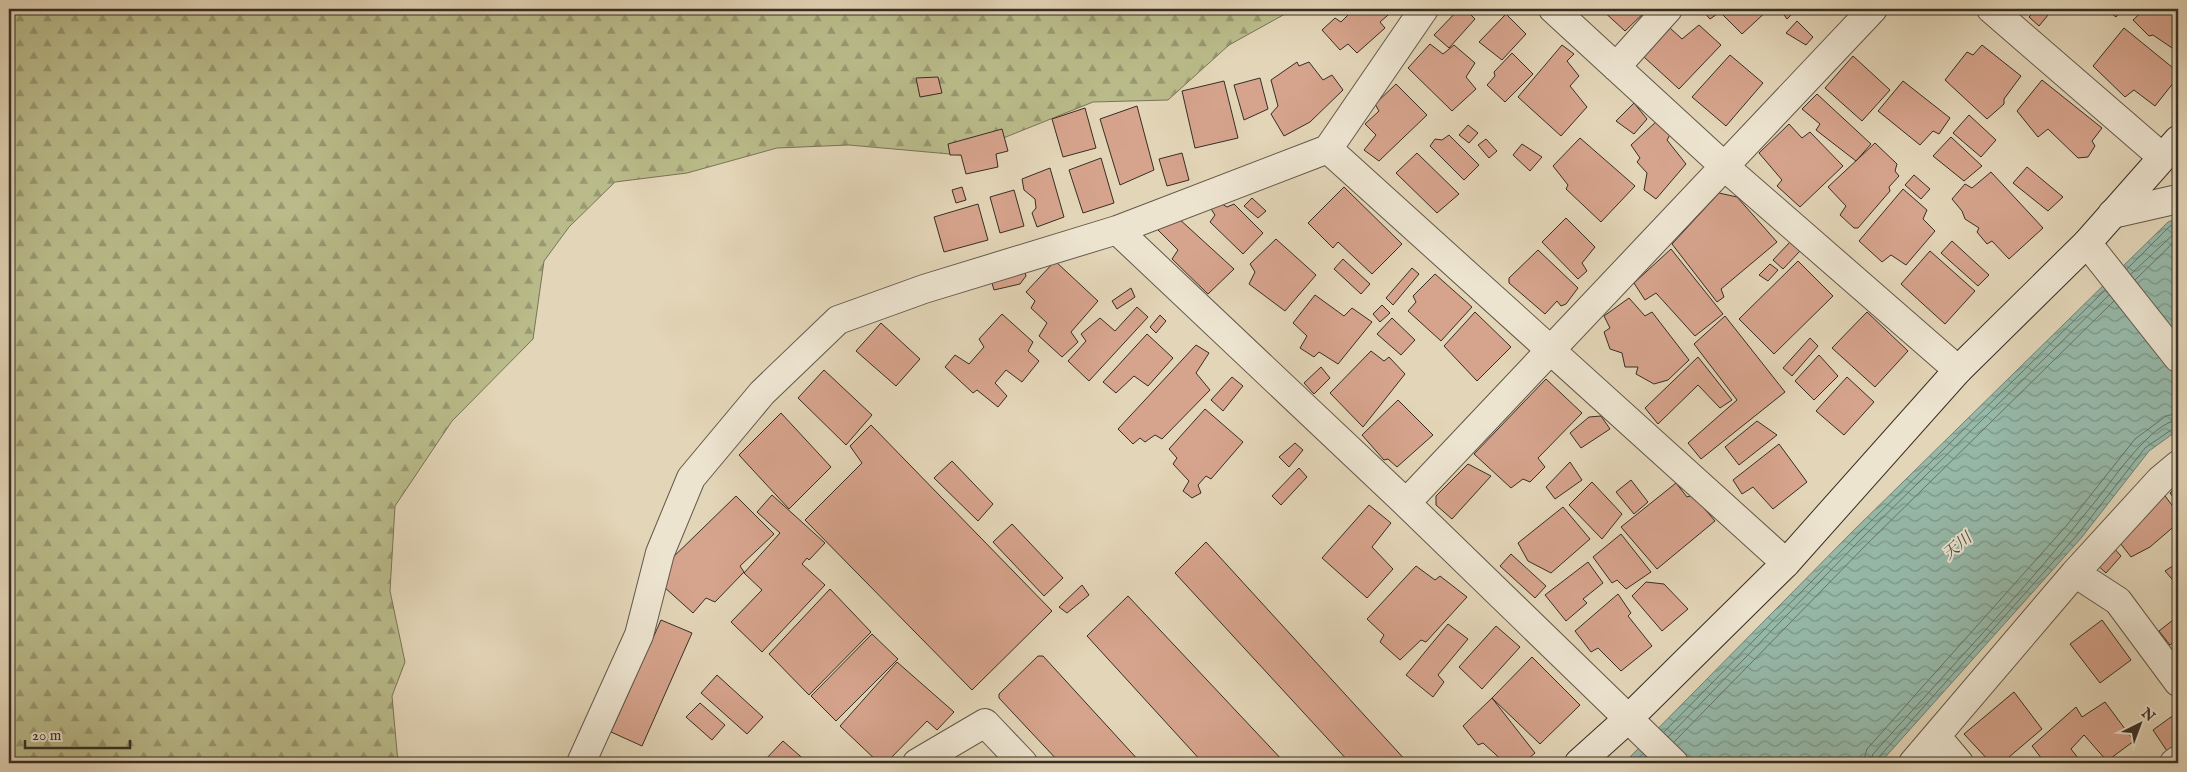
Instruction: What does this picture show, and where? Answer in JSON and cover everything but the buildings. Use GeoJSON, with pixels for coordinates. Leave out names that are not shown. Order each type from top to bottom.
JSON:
{"type":"FeatureCollection","features":[{"type":"Feature","properties":{"kind":"street"},"geometry":{"type":"LineString","coordinates":[[581,763],[639,635],[660,553],[691,478],[762,393],[838,320],[924,289],[1117,230],[1328,149],[1424,9]]}},
{"type":"Feature","properties":{"kind":"street"},"geometry":{"type":"LineString","coordinates":[[1553,9],[1726,167],[1958,370]]}},
{"type":"Feature","properties":{"kind":"street"},"geometry":{"type":"LineString","coordinates":[[1616,67],[1668,9]]}},
{"type":"Feature","properties":{"kind":"street"},"geometry":{"type":"LineString","coordinates":[[1406,503],[1726,167],[1873,9]]}},
{"type":"Feature","properties":{"kind":"street"},"geometry":{"type":"LineString","coordinates":[[1579,763],[1629,718],[1786,563],[1958,370],[2087,243],[2170,149],[1991,9]]}},
{"type":"Feature","properties":{"kind":"street"},"geometry":{"type":"LineString","coordinates":[[1328,149],[1786,563]]}},
{"type":"Feature","properties":{"kind":"street"},"geometry":{"type":"LineString","coordinates":[[2112,214],[2178,199]]}},
{"type":"Feature","properties":{"kind":"street"},"geometry":{"type":"LineString","coordinates":[[1117,230],[1406,503],[1674,763]]}},
{"type":"Feature","properties":{"kind":"street"},"geometry":{"type":"LineString","coordinates":[[2087,243],[2178,358]]}},
{"type":"Feature","properties":{"kind":"street"},"geometry":{"type":"LineString","coordinates":[[1913,763],[2075,573],[2160,480],[2178,464]]}},
{"type":"Feature","properties":{"kind":"street"},"geometry":{"type":"LineString","coordinates":[[2075,573],[2118,601],[2178,682]]}},
{"type":"Feature","properties":{"kind":"street"},"geometry":{"type":"LineString","coordinates":[[917,763],[985,723],[1023,763]]}},
{"type":"Feature","properties":{"kind":"street"},"geometry":{"type":"LineString","coordinates":[[1937,737],[1959,763]]}},
{"type":"Feature","properties":{"kind":"street"},"geometry":{"type":"LineString","coordinates":[[2174,763],[2178,760]]}},
{"type":"Feature","properties":{"kind":"green space"},"geometry":{"type":"Polygon","coordinates":[[[9,9],[1294,9],[1229,45],[1168,100],[1093,102],[961,155],[849,145],[777,148],[687,173],[615,182],[569,227],[544,261],[533,339],[452,421],[395,506],[390,591],[405,662],[392,696],[398,763],[9,763],[9,9]]]}},
{"type":"Feature","properties":{"kind":"water","name":"天川"},"geometry":{"type":"Polygon","coordinates":[[[2178,218],[2178,430],[2149,451],[2082,537],[1880,763],[1624,763],[1852,532],[2168,222],[2178,218]]]}}]}
